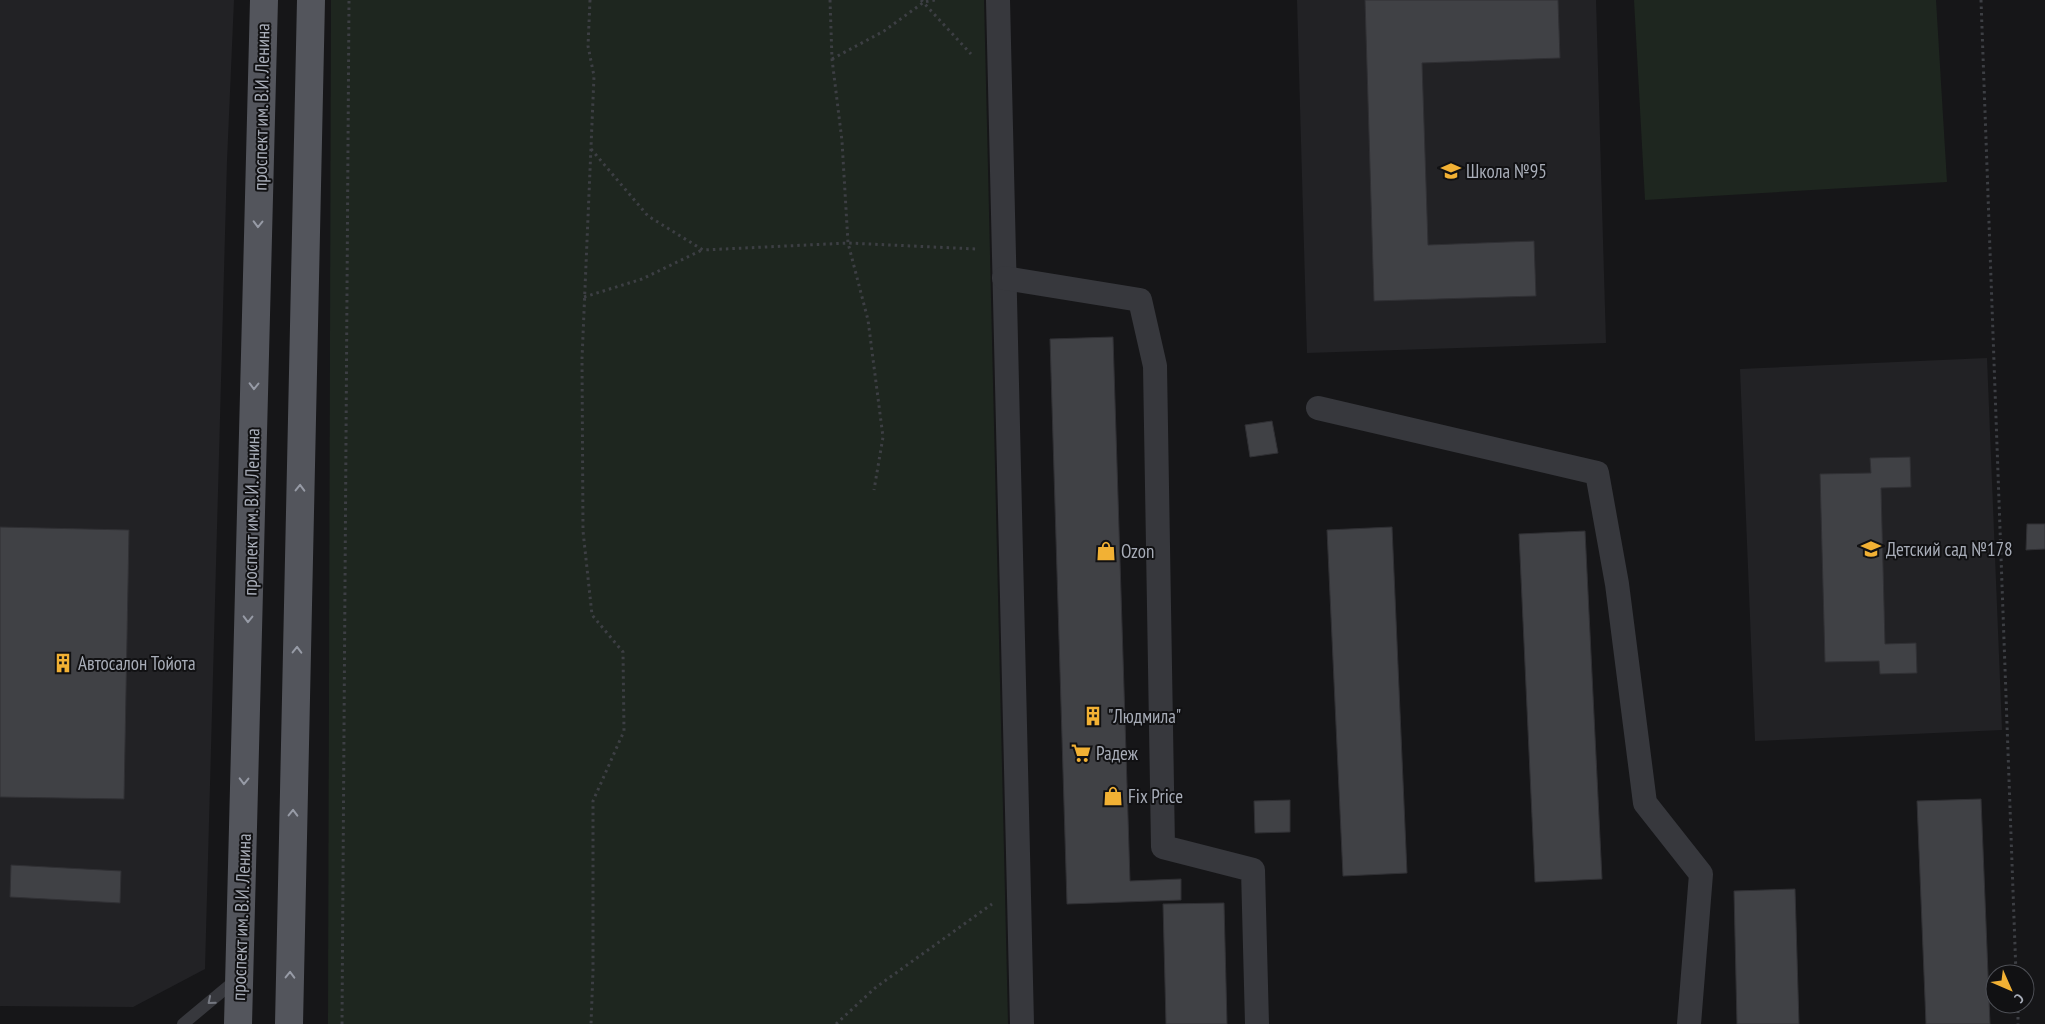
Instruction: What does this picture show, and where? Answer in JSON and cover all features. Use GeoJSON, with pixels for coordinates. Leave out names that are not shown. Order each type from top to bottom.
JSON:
{"type":"FeatureCollection","features":[{"type":"Feature","properties":{"kind":"main road","name":"проспект им. В.И. Ленина"},"geometry":{"type":"LineString","coordinates":[[238,1024],[264,0]]}},
{"type":"Feature","properties":{"kind":"main road"},"geometry":{"type":"LineString","coordinates":[[289,1024],[311,0]]}},
{"type":"Feature","properties":{"kind":"street"},"geometry":{"type":"LineString","coordinates":[[998,0],[1022,1024]]}},
{"type":"Feature","properties":{"kind":"street"},"geometry":{"type":"LineString","coordinates":[[1004,278],[1140,300],[1155,366],[1163,847],[1253,870],[1257,1024]]}},
{"type":"Feature","properties":{"kind":"street"},"geometry":{"type":"LineString","coordinates":[[1318,408],[1597,473],[1617,584],[1645,803],[1701,874],[1689,1024]]}},
{"type":"Feature","properties":{"kind":"lane"},"geometry":{"type":"LineString","coordinates":[[183,1024],[239,977]]}},
{"type":"Feature","properties":{"kind":"path"},"geometry":{"type":"LineString","coordinates":[[342,1024],[350,0]]}},
{"type":"Feature","properties":{"kind":"path"},"geometry":{"type":"LineString","coordinates":[[590,0],[588,46],[594,76],[584,297],[583,531],[592,615],[623,652],[624,731],[593,801],[593,971],[591,1024]]}},
{"type":"Feature","properties":{"kind":"path"},"geometry":{"type":"LineString","coordinates":[[830,0],[832,59],[842,141],[848,243],[868,320],[883,437],[874,490]]}},
{"type":"Feature","properties":{"kind":"path"},"geometry":{"type":"LineString","coordinates":[[832,59],[884,31],[923,1],[935,0]]}},
{"type":"Feature","properties":{"kind":"path"},"geometry":{"type":"LineString","coordinates":[[1981,0],[2016,964]]}},
{"type":"Feature","properties":{"kind":"path"},"geometry":{"type":"LineString","coordinates":[[923,1],[971,54],[1000,69]]}},
{"type":"Feature","properties":{"kind":"path"},"geometry":{"type":"LineString","coordinates":[[591,149],[648,216],[703,250]]}},
{"type":"Feature","properties":{"kind":"path"},"geometry":{"type":"LineString","coordinates":[[584,297],[642,279],[703,250],[848,243],[1004,251]]}},
{"type":"Feature","properties":{"kind":"path"},"geometry":{"type":"LineString","coordinates":[[836,1024],[876,988],[981,913],[1018,882]]}},
{"type":"Feature","properties":{"kind":"shaded area"},"geometry":{"type":"Polygon","coordinates":[[[0,0],[234,0],[227,161],[205,969],[133,1007],[0,1006],[0,0]]]}},
{"type":"Feature","properties":{"kind":"shaded area"},"geometry":{"type":"Polygon","coordinates":[[[331,0],[984,0],[1008,1024],[328,1024],[331,0]]]}},
{"type":"Feature","properties":{"kind":"shaded area","name":"Школа №95"},"geometry":{"type":"Polygon","coordinates":[[[1297,0],[1596,0],[1606,343],[1307,353],[1297,0]]]}},
{"type":"Feature","properties":{"kind":"shaded area"},"geometry":{"type":"Polygon","coordinates":[[[1634,0],[1936,0],[1947,182],[1645,200],[1634,0]]]}},
{"type":"Feature","properties":{"kind":"shaded area","name":"Детский сад №178"},"geometry":{"type":"Polygon","coordinates":[[[1987,358],[2002,730],[1755,741],[1740,369],[1987,358]]]}},
{"type":"Feature","properties":{"kind":"building"},"geometry":{"type":"Polygon","coordinates":[[[1365,0],[1558,0],[1560,58],[1422,63],[1428,245],[1534,241],[1536,296],[1374,301],[1365,0]]]}},
{"type":"Feature","properties":{"kind":"building","name":"\"Людмила\""},"geometry":{"type":"Polygon","coordinates":[[[1113,337],[1130,881],[1181,879],[1181,900],[1067,904],[1050,339],[1113,337]]]}},
{"type":"Feature","properties":{"kind":"building"},"geometry":{"type":"Polygon","coordinates":[[[1272,421],[1278,453],[1250,457],[1245,425],[1272,421]]]}},
{"type":"Feature","properties":{"kind":"building"},"geometry":{"type":"Polygon","coordinates":[[[1910,457],[1911,487],[1881,488],[1885,644],[1916,643],[1917,673],[1880,674],[1879,661],[1825,662],[1820,474],[1871,473],[1870,458],[1910,457]]]}},
{"type":"Feature","properties":{"kind":"building"},"geometry":{"type":"Polygon","coordinates":[[[2027,524],[2045,524],[2045,549],[2026,550],[2027,524]]]}},
{"type":"Feature","properties":{"kind":"building","name":"Автосалон Тойота"},"geometry":{"type":"Polygon","coordinates":[[[0,527],[129,530],[124,799],[0,797],[0,527]]]}},
{"type":"Feature","properties":{"kind":"building"},"geometry":{"type":"Polygon","coordinates":[[[1392,527],[1407,873],[1343,876],[1327,530],[1392,527]]]}},
{"type":"Feature","properties":{"kind":"building"},"geometry":{"type":"Polygon","coordinates":[[[1585,531],[1602,879],[1535,882],[1519,534],[1585,531]]]}},
{"type":"Feature","properties":{"kind":"building"},"geometry":{"type":"Polygon","coordinates":[[[1981,799],[1988,964],[1985,964],[1985,1014],[1990,1014],[1990,1024],[1926,1024],[1917,801],[1981,799]]]}},
{"type":"Feature","properties":{"kind":"building"},"geometry":{"type":"Polygon","coordinates":[[[1290,800],[1290,832],[1255,833],[1254,801],[1290,800]]]}},
{"type":"Feature","properties":{"kind":"building"},"geometry":{"type":"Polygon","coordinates":[[[11,865],[121,871],[120,903],[10,897],[11,865]]]}},
{"type":"Feature","properties":{"kind":"building"},"geometry":{"type":"Polygon","coordinates":[[[1795,889],[1799,1024],[1737,1024],[1734,891],[1795,889]]]}},
{"type":"Feature","properties":{"kind":"building"},"geometry":{"type":"Polygon","coordinates":[[[1224,903],[1227,1024],[1166,1024],[1163,904],[1224,903]]]}},
{"type":"Feature","properties":{"kind":"place","name":"Школа №95"},"geometry":{"type":"Point","coordinates":[1451,171]}},
{"type":"Feature","properties":{"kind":"place","name":"Детский сад №178"},"geometry":{"type":"Point","coordinates":[1871,549]}},
{"type":"Feature","properties":{"kind":"place","name":"Ozon"},"geometry":{"type":"Point","coordinates":[1106,551]}},
{"type":"Feature","properties":{"kind":"place","name":"Автосалон Тойота"},"geometry":{"type":"Point","coordinates":[63,663]}},
{"type":"Feature","properties":{"kind":"place","name":"\"Людмила\""},"geometry":{"type":"Point","coordinates":[1093,716]}},
{"type":"Feature","properties":{"kind":"place","name":"Радеж"},"geometry":{"type":"Point","coordinates":[1081,753]}},
{"type":"Feature","properties":{"kind":"place","name":"Fix Price"},"geometry":{"type":"Point","coordinates":[1113,796]}}]}
